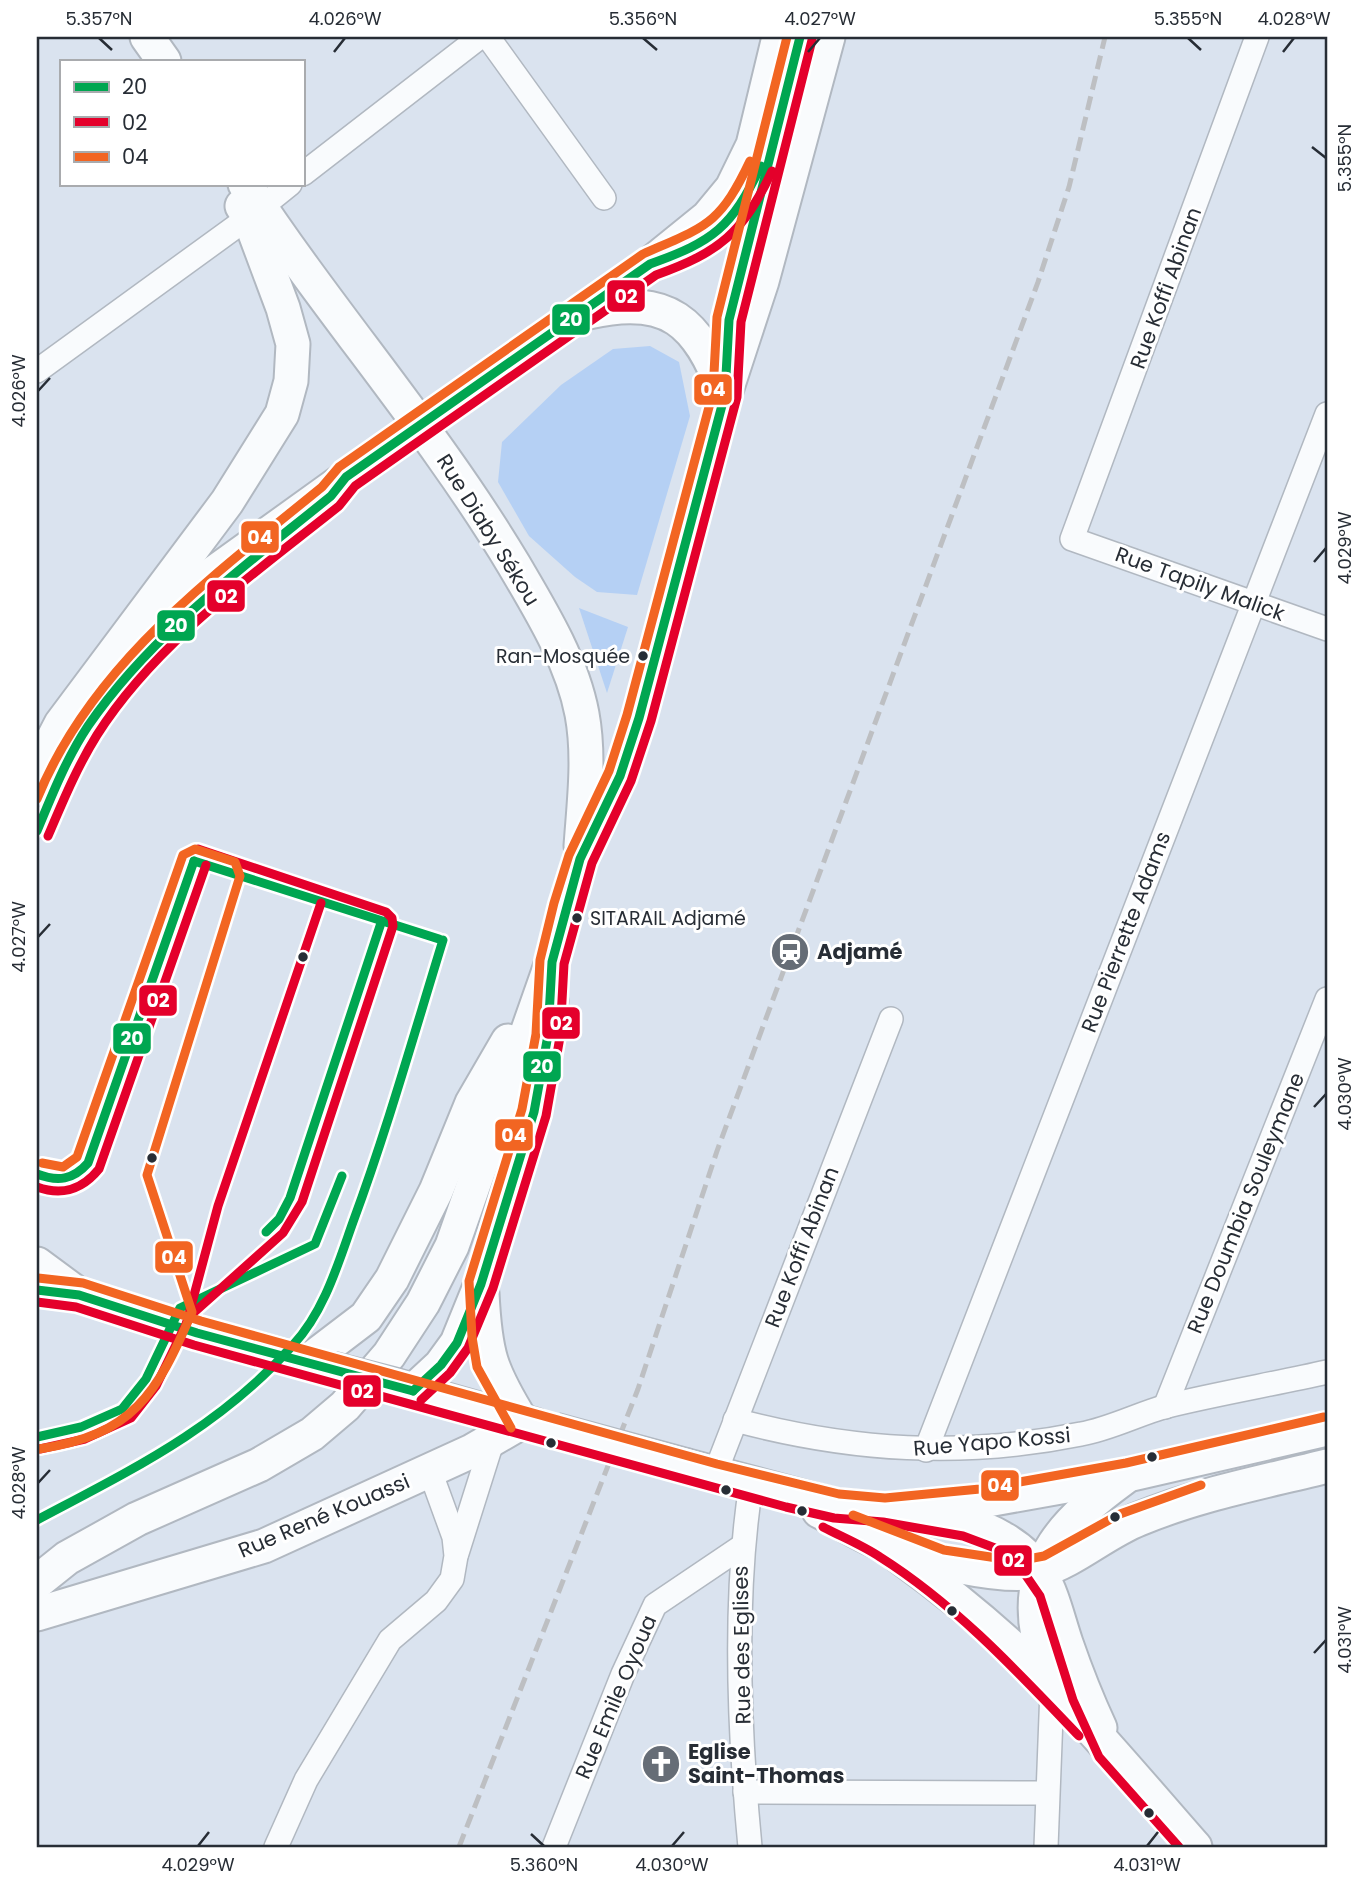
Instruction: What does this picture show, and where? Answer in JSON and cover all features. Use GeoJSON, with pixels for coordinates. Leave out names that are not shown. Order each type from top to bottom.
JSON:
{"type":"FeatureCollection","features":[{"type":"Feature","properties":{"kind":"main road"},"geometry":{"type":"LineString","coordinates":[[121,37],[136,60]]}},
{"type":"Feature","properties":{"kind":"main road"},"geometry":{"type":"LineString","coordinates":[[147,37],[163,60]]}},
{"type":"Feature","properties":{"kind":"main road"},"geometry":{"type":"LineString","coordinates":[[129,634],[650,264],[708,218],[732,188],[753,145],[779,37]]}},
{"type":"Feature","properties":{"kind":"main road"},"geometry":{"type":"LineString","coordinates":[[37,1582],[67,1558],[126,1525],[260,1465],[312,1434],[345,1406],[389,1355],[424,1303],[452,1245],[552,962],[580,859],[609,801],[639,718],[725,394],[762,281],[828,37]]}},
{"type":"Feature","properties":{"kind":"main road"},"geometry":{"type":"LineString","coordinates":[[37,770],[61,724],[227,502],[282,414],[291,381],[293,344],[251,202],[228,186]]}},
{"type":"Feature","properties":{"kind":"main road","name":"Rue Diaby Sékou"},"geometry":{"type":"LineString","coordinates":[[251,202],[431,439],[486,520],[564,657],[582,713],[586,762],[580,859]]}},
{"type":"Feature","properties":{"kind":"main road"},"geometry":{"type":"LineString","coordinates":[[576,315],[621,305],[649,306],[673,316],[695,335],[712,358],[725,394]]}},
{"type":"Feature","properties":{"kind":"main road"},"geometry":{"type":"LineString","coordinates":[[405,1388],[441,1365],[457,1343],[481,1284],[534,1112],[548,1035],[552,962]]}},
{"type":"Feature","properties":{"kind":"main road"},"geometry":{"type":"LineString","coordinates":[[298,1359],[366,1317],[392,1279],[436,1191],[472,1103],[539,994]]}},
{"type":"Feature","properties":{"kind":"main road"},"geometry":{"type":"LineString","coordinates":[[37,1264],[79,1295],[197,1333],[789,1495],[837,1506],[885,1510],[966,1524],[1001,1537],[1027,1555],[1051,1591],[1085,1696],[1110,1751]]}},
{"type":"Feature","properties":{"kind":"main road"},"geometry":{"type":"LineString","coordinates":[[481,1284],[484,1336],[489,1363],[522,1422]]}},
{"type":"Feature","properties":{"kind":"main road","name":"Rue René Kouassi"},"geometry":{"type":"LineString","coordinates":[[37,1614],[264,1546],[430,1471],[522,1422]]}},
{"type":"Feature","properties":{"kind":"main road"},"geometry":{"type":"LineString","coordinates":[[885,1510],[982,1501],[1128,1475],[1327,1429]]}},
{"type":"Feature","properties":{"kind":"main road"},"geometry":{"type":"LineString","coordinates":[[885,1546],[973,1569],[1016,1574],[1039,1571],[1067,1559],[1112,1532],[1169,1507],[1327,1466]]}},
{"type":"Feature","properties":{"kind":"main road"},"geometry":{"type":"LineString","coordinates":[[1052,1690],[1049,1665],[1038,1636],[1036,1606],[1039,1571],[1058,1536],[1073,1517],[1128,1475]]}},
{"type":"Feature","properties":{"kind":"main road"},"geometry":{"type":"LineString","coordinates":[[789,1495],[885,1546],[973,1612],[1110,1751],[1195,1847]]}},
{"type":"Feature","properties":{"kind":"main road"},"geometry":{"type":"LineString","coordinates":[[1060,1617],[1071,1584],[1088,1555],[1112,1532]]}},
{"type":"Feature","properties":{"kind":"street"},"geometry":{"type":"LineString","coordinates":[[304,173],[480,37]]}},
{"type":"Feature","properties":{"kind":"street"},"geometry":{"type":"LineString","coordinates":[[488,37],[604,198]]}},
{"type":"Feature","properties":{"kind":"street","name":"Rue Koffi Abinan"},"geometry":{"type":"LineString","coordinates":[[1072,539],[1257,37]]}},
{"type":"Feature","properties":{"kind":"street"},"geometry":{"type":"LineString","coordinates":[[37,371],[251,202],[286,186]]}},
{"type":"Feature","properties":{"kind":"street","name":"Rue Pierrette Adams"},"geometry":{"type":"LineString","coordinates":[[926,1450],[1327,414]]}},
{"type":"Feature","properties":{"kind":"street","name":"Rue Tapily Malick"},"geometry":{"type":"LineString","coordinates":[[1072,539],[1327,629]]}},
{"type":"Feature","properties":{"kind":"street","name":"Rue Doumbia Souleymane"},"geometry":{"type":"LineString","coordinates":[[1165,1407],[1327,999]]}},
{"type":"Feature","properties":{"kind":"street","name":"Rue Koffi Abinan"},"geometry":{"type":"LineString","coordinates":[[701,1471],[735,1420],[891,1019]]}},
{"type":"Feature","properties":{"kind":"street","name":"Rue Yapo Kossi"},"geometry":{"type":"LineString","coordinates":[[735,1420],[816,1439],[879,1448],[926,1450],[1026,1443],[1084,1434],[1165,1407],[1327,1372]]}},
{"type":"Feature","properties":{"kind":"street"},"geometry":{"type":"LineString","coordinates":[[276,1847],[306,1780],[390,1640],[436,1601],[452,1579],[456,1556],[494,1439]]}},
{"type":"Feature","properties":{"kind":"street"},"geometry":{"type":"LineString","coordinates":[[430,1471],[454,1537],[456,1556]]}},
{"type":"Feature","properties":{"kind":"street","name":"Rue des Eglises"},"geometry":{"type":"LineString","coordinates":[[750,1847],[745,1793],[741,1547],[751,1485]]}},
{"type":"Feature","properties":{"kind":"street","name":"Rue Emile Oyoua"},"geometry":{"type":"LineString","coordinates":[[554,1847],[623,1674],[655,1605],[741,1547]]}},
{"type":"Feature","properties":{"kind":"street"},"geometry":{"type":"LineString","coordinates":[[1046,1847],[1052,1690]]}},
{"type":"Feature","properties":{"kind":"street"},"geometry":{"type":"LineString","coordinates":[[745,1793],[1046,1793]]}},
{"type":"Feature","properties":{"kind":"street"},"geometry":{"type":"LineString","coordinates":[[568,1816],[572,1847]]}},
{"type":"Feature","properties":{"kind":"shaded area"},"geometry":{"type":"Polygon","coordinates":[[[650,346],[679,362],[690,416],[637,595],[597,592],[575,577],[529,536],[498,482],[502,442],[561,385],[613,349],[650,346]]]}},
{"type":"Feature","properties":{"kind":"shaded area"},"geometry":{"type":"Polygon","coordinates":[[[579,608],[628,627],[607,693],[579,608]]]}},
{"type":"Feature","properties":{"kind":"railway"},"geometry":{"type":"LineString","coordinates":[[459,1847],[638,1389],[717,1151],[1038,282],[1069,187],[1105,37]]}},
{"type":"Feature","properties":{"kind":"transit line","name":"04"},"geometry":{"type":"LineString","coordinates":[[511,1428],[477,1367],[472,1337],[469,1281],[522,1109],[536,1034],[540,960],[554,903],[569,855],[609,771],[627,715],[713,392],[717,317],[787,37]]}},
{"type":"Feature","properties":{"kind":"transit line","name":"20"},"geometry":{"type":"LineString","coordinates":[[413,1391],[441,1365],[457,1343],[481,1284],[534,1112],[548,1035],[552,962],[580,859],[620,776],[639,718],[725,394],[729,320],[800,37]]}},
{"type":"Feature","properties":{"kind":"transit line","name":"02"},"geometry":{"type":"LineString","coordinates":[[421,1400],[450,1373],[468,1348],[493,1288],[546,1116],[560,1037],[564,964],[592,863],[631,781],[651,721],[737,397],[741,322],[812,40]]}},
{"type":"Feature","properties":{"kind":"transit line","name":"04"},"geometry":{"type":"LineString","coordinates":[[37,799],[61,751],[89,706],[122,665],[198,590],[322,487],[339,467],[643,254],[682,237],[708,221],[729,199],[750,161]]}},
{"type":"Feature","properties":{"kind":"transit line","name":"20"},"geometry":{"type":"LineString","coordinates":[[37,831],[66,764],[88,726],[113,692],[141,661],[201,602],[331,496],[346,477],[650,264],[690,248],[718,230],[740,204],[761,166]]}},
{"type":"Feature","properties":{"kind":"transit line","name":"02"},"geometry":{"type":"LineString","coordinates":[[48,836],[97,735],[121,701],[148,670],[208,611],[339,506],[355,486],[656,275],[697,258],[727,238],[751,210],[772,171]]}},
{"type":"Feature","properties":{"kind":"transit line","name":"04"},"geometry":{"type":"LineString","coordinates":[[39,1449],[98,1433],[138,1406],[167,1366],[192,1312],[147,1175],[240,876],[235,862],[195,849],[183,855],[77,1157],[63,1167],[42,1163]]}},
{"type":"Feature","properties":{"kind":"transit line","name":"02"},"geometry":{"type":"LineString","coordinates":[[40,1449],[85,1439],[131,1418],[156,1386],[190,1316],[283,1233],[302,1202],[393,926],[392,918],[386,912],[198,849]]}},
{"type":"Feature","properties":{"kind":"transit line","name":"20"},"geometry":{"type":"LineString","coordinates":[[194,861],[439,939]]}},
{"type":"Feature","properties":{"kind":"transit line","name":"20"},"geometry":{"type":"LineString","coordinates":[[37,1174],[65,1178],[77,1173],[88,1163],[194,861]]}},
{"type":"Feature","properties":{"kind":"transit line","name":"02"},"geometry":{"type":"LineString","coordinates":[[37,1187],[55,1191],[71,1189],[86,1182],[99,1169],[206,865]]}},
{"type":"Feature","properties":{"kind":"transit line","name":"02"},"geometry":{"type":"LineString","coordinates":[[186,1325],[218,1206],[321,903]]}},
{"type":"Feature","properties":{"kind":"transit line","name":"20"},"geometry":{"type":"LineString","coordinates":[[266,1232],[279,1219],[290,1198],[381,923]]}},
{"type":"Feature","properties":{"kind":"transit line","name":"20"},"geometry":{"type":"LineString","coordinates":[[37,1520],[141,1464],[205,1423],[265,1374],[304,1332],[322,1303],[342,1254],[400,1082],[443,940]]}},
{"type":"Feature","properties":{"kind":"transit line","name":"20"},"geometry":{"type":"LineString","coordinates":[[37,1437],[81,1427],[122,1409],[146,1379],[180,1308],[315,1244],[342,1176]]}},
{"type":"Feature","properties":{"kind":"transit line","name":"04"},"geometry":{"type":"LineString","coordinates":[[38,1278],[83,1283],[201,1321],[717,1464],[839,1494],[885,1498],[980,1489],[1126,1463],[1324,1417]]}},
{"type":"Feature","properties":{"kind":"transit line","name":"20"},"geometry":{"type":"LineString","coordinates":[[37,1290],[79,1295],[197,1333],[413,1391]]}},
{"type":"Feature","properties":{"kind":"transit line","name":"02"},"geometry":{"type":"LineString","coordinates":[[37,1302],[76,1307],[194,1345],[786,1507],[834,1518],[883,1522],[963,1536],[995,1548],[1018,1564],[1040,1596],[1073,1700],[1099,1757],[1179,1847]]}},
{"type":"Feature","properties":{"kind":"transit line","name":"04"},"geometry":{"type":"LineString","coordinates":[[853,1515],[944,1550],[1017,1561],[1044,1556],[1120,1514],[1201,1485]]}},
{"type":"Feature","properties":{"kind":"transit line","name":"02"},"geometry":{"type":"LineString","coordinates":[[823,1527],[873,1553],[934,1596],[985,1640],[1079,1736]]}},
{"type":"Feature","properties":{"kind":"place","name":"Ran-Mosquée"},"geometry":{"type":"Point","coordinates":[643,656]}},
{"type":"Feature","properties":{"kind":"place","name":"SITARAIL Adjamé"},"geometry":{"type":"Point","coordinates":[577,918]}},
{"type":"Feature","properties":{"kind":"place","name":"Adjamé"},"geometry":{"type":"Point","coordinates":[790,952]}},
{"type":"Feature","properties":{"kind":"place","name":"Eglise Saint-Thomas"},"geometry":{"type":"Point","coordinates":[661,1764]}}]}
